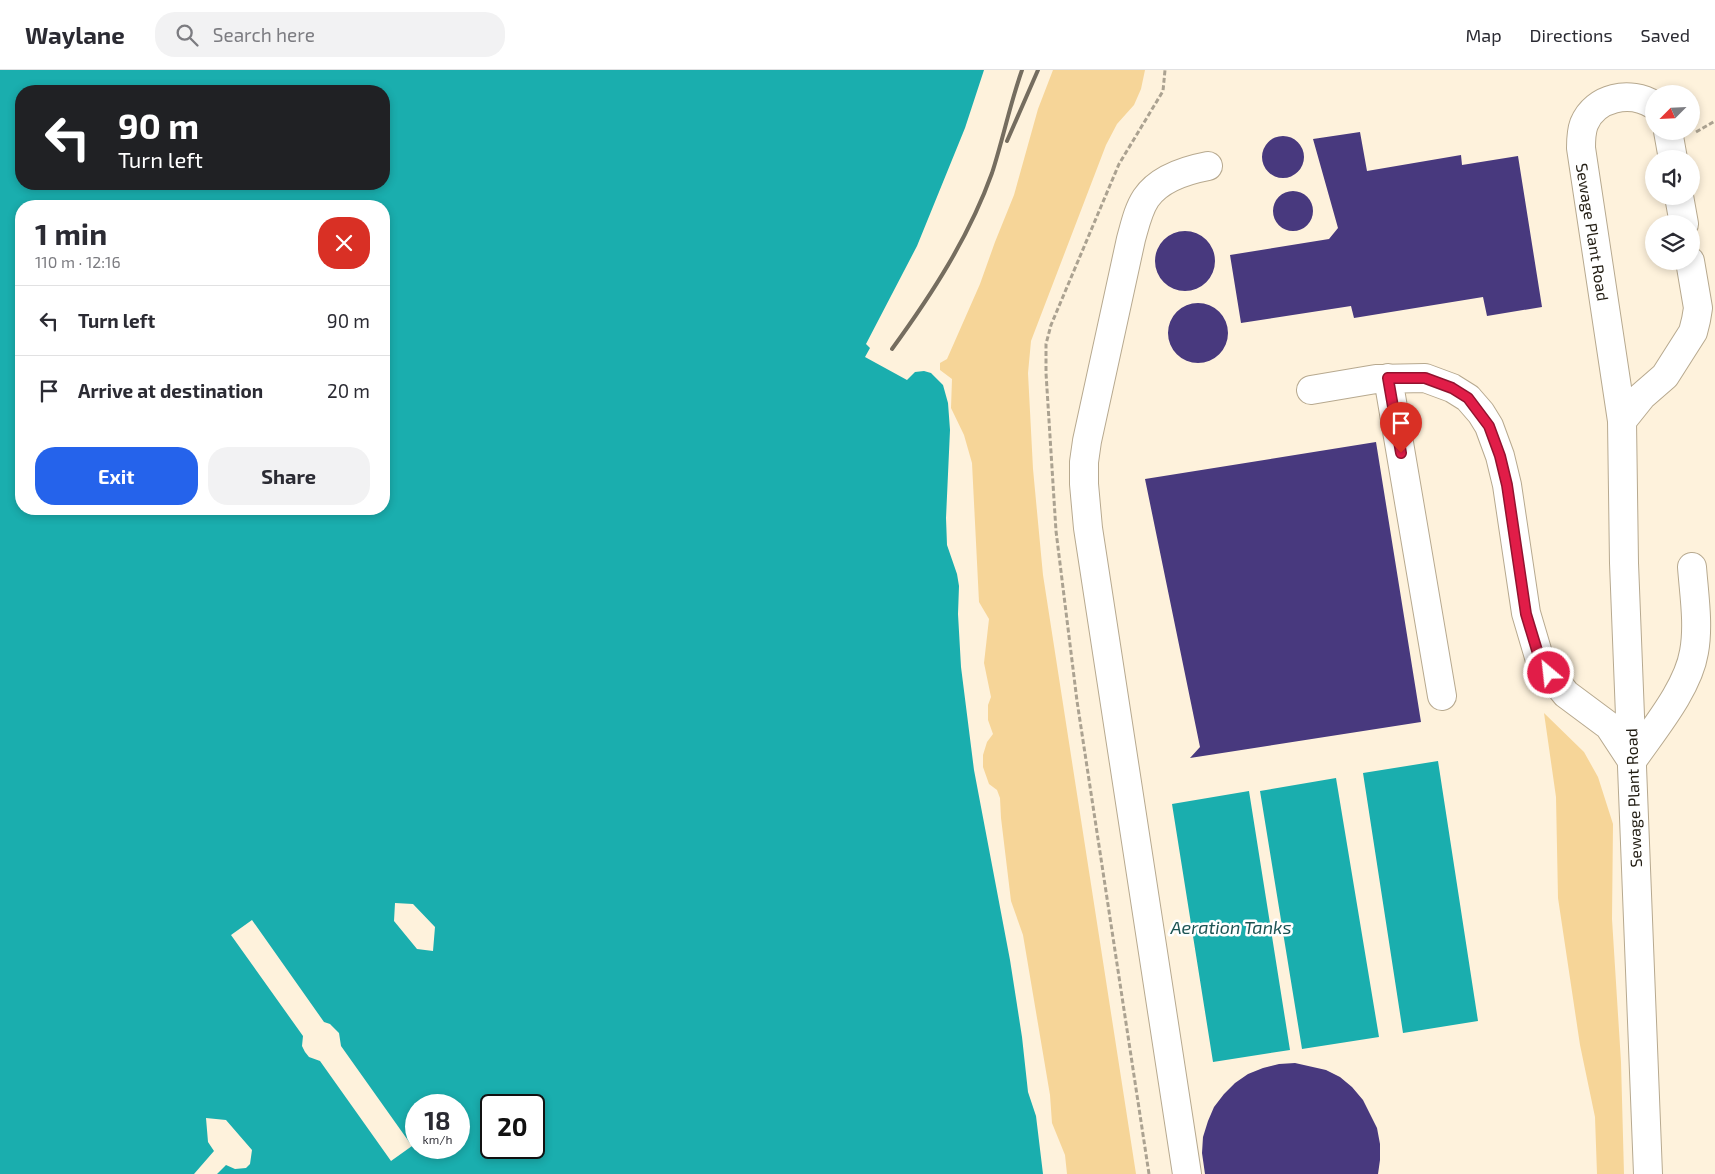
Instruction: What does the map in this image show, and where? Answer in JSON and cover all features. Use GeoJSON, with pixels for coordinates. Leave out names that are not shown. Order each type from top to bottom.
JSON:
{"type":"FeatureCollection","features":[{"type":"Feature","properties":{"kind":"lane","name":"Sewage Plant Road"},"geometry":{"type":"LineString","coordinates":[[1645,100],[1637,97],[1624,97],[1600,105],[1590,113],[1584,124],[1581,135],[1581,148],[1622,421],[1624,563],[1648,1174]]}},
{"type":"Feature","properties":{"kind":"lane"},"geometry":{"type":"LineString","coordinates":[[1187,1174],[1088,528],[1084,462],[1091,419],[1139,212],[1146,197],[1164,182],[1184,172],[1208,166]]}},
{"type":"Feature","properties":{"kind":"lane"},"geometry":{"type":"LineString","coordinates":[[1622,421],[1642,396],[1664,376],[1693,332],[1698,308],[1692,270]]}},
{"type":"Feature","properties":{"kind":"lane"},"geometry":{"type":"LineString","coordinates":[[1388,378],[1442,696]]}},
{"type":"Feature","properties":{"kind":"lane"},"geometry":{"type":"LineString","coordinates":[[1311,390],[1376,379],[1425,378],[1452,388],[1468,398],[1489,426],[1500,456],[1507,485],[1526,614],[1539,657],[1566,694],[1609,726],[1632,761],[1679,691],[1689,671],[1696,640],[1692,567]]}},
{"type":"Feature","properties":{"kind":"shaded area"},"geometry":{"type":"Polygon","coordinates":[[[1053,70],[1145,70],[1141,89],[1134,105],[1117,124],[1106,145],[1031,341],[1028,373],[1033,469],[1043,575],[1136,1174],[1067,1174],[1065,1155],[1052,1123],[1050,1095],[1023,935],[1011,901],[1000,798],[997,790],[989,784],[983,767],[983,755],[987,742],[993,734],[988,720],[988,705],[991,697],[984,663],[989,619],[979,602],[972,463],[964,435],[951,408],[952,379],[940,370],[940,363],[947,359],[980,284],[1014,195],[1038,109],[1053,70]]]}},
{"type":"Feature","properties":{"kind":"shaded area"},"geometry":{"type":"Polygon","coordinates":[[[1544,713],[1584,752],[1598,777],[1613,824],[1612,919],[1621,1062],[1624,1174],[1597,1174],[1595,1117],[1580,1045],[1558,898],[1556,797],[1544,713]]]}},
{"type":"Feature","properties":{"kind":"water"},"geometry":{"type":"Polygon","coordinates":[[[0,70],[984,70],[965,128],[917,246],[866,344],[870,348],[865,357],[907,380],[915,372],[924,371],[931,373],[943,385],[948,403],[950,430],[946,518],[947,545],[959,586],[958,614],[961,667],[974,770],[1010,960],[1028,1092],[1036,1116],[1043,1174],[0,1174],[0,70]]]}},
{"type":"Feature","properties":{"kind":"water"},"geometry":{"type":"Polygon","coordinates":[[[1438,761],[1478,1021],[1403,1033],[1363,773],[1438,761]]]}},
{"type":"Feature","properties":{"kind":"water","name":"Aeration Tanks"},"geometry":{"type":"Polygon","coordinates":[[[1336,778],[1379,1037],[1302,1049],[1260,791],[1336,778]]]}},
{"type":"Feature","properties":{"kind":"water","name":"Aeration Tanks"},"geometry":{"type":"Polygon","coordinates":[[[1249,791],[1290,1050],[1213,1062],[1172,804],[1249,791]]]}},
{"type":"Feature","properties":{"kind":"pier"},"geometry":{"type":"Polygon","coordinates":[[[395,903],[413,904],[435,927],[433,951],[417,949],[394,921],[395,903]]]}},
{"type":"Feature","properties":{"kind":"pier"},"geometry":{"type":"Polygon","coordinates":[[[252,920],[324,1022],[330,1024],[339,1033],[341,1046],[405,1136],[405,1151],[391,1161],[320,1061],[309,1057],[305,1052],[302,1046],[303,1036],[231,935],[252,920]]]}},
{"type":"Feature","properties":{"kind":"pier"},"geometry":{"type":"Polygon","coordinates":[[[206,1118],[226,1120],[252,1150],[250,1164],[246,1168],[235,1169],[226,1165],[217,1174],[194,1174],[214,1151],[208,1142],[206,1118]]]}},
{"type":"Feature","properties":{"kind":"building"},"geometry":{"type":"Polygon","coordinates":[[[1360,132],[1367,171],[1461,155],[1462,165],[1518,156],[1542,307],[1487,316],[1483,297],[1354,318],[1351,306],[1241,323],[1230,255],[1329,239],[1338,228],[1313,139],[1360,132]]]}},
{"type":"Feature","properties":{"kind":"building"},"geometry":{"type":"Polygon","coordinates":[[[1287,136],[1295,139],[1301,145],[1304,157],[1301,169],[1295,175],[1279,178],[1271,175],[1265,169],[1262,153],[1265,145],[1271,139],[1287,136]]]}},
{"type":"Feature","properties":{"kind":"building"},"geometry":{"type":"Polygon","coordinates":[[[1297,191],[1304,194],[1310,200],[1313,211],[1312,219],[1304,228],[1297,231],[1289,231],[1282,228],[1274,219],[1273,207],[1276,200],[1285,192],[1297,191]]]}},
{"type":"Feature","properties":{"kind":"building"},"geometry":{"type":"Polygon","coordinates":[[[1185,231],[1197,233],[1210,244],[1215,261],[1213,273],[1202,286],[1185,291],[1173,289],[1160,278],[1155,261],[1157,249],[1168,236],[1185,231]]]}},
{"type":"Feature","properties":{"kind":"building"},"geometry":{"type":"Polygon","coordinates":[[[1198,303],[1215,308],[1223,316],[1228,333],[1223,350],[1215,358],[1198,363],[1181,358],[1173,350],[1168,333],[1173,316],[1181,308],[1198,303]]]}},
{"type":"Feature","properties":{"kind":"building"},"geometry":{"type":"Polygon","coordinates":[[[1376,442],[1421,722],[1190,758],[1200,747],[1145,479],[1376,442]]]}},
{"type":"Feature","properties":{"kind":"building"},"geometry":{"type":"Polygon","coordinates":[[[1295,1063],[1326,1070],[1340,1077],[1363,1100],[1377,1128],[1380,1144],[1378,1174],[1205,1174],[1202,1153],[1203,1137],[1214,1107],[1224,1094],[1248,1074],[1279,1064],[1295,1063]]]}},
{"type":"Feature","properties":{"kind":"railway"},"geometry":{"type":"LineString","coordinates":[[892,349],[935,286],[961,242],[983,197],[1000,147],[1022,70]]}},
{"type":"Feature","properties":{"kind":"railway"},"geometry":{"type":"LineString","coordinates":[[1007,141],[1038,70]]}},
{"type":"Feature","properties":{"kind":"route"},"geometry":{"type":"LineString","coordinates":[[1401,453],[1388,378],[1425,378],[1452,388],[1468,398],[1489,426],[1500,456],[1507,485],[1526,614],[1539,657],[1549,673]]}}]}
